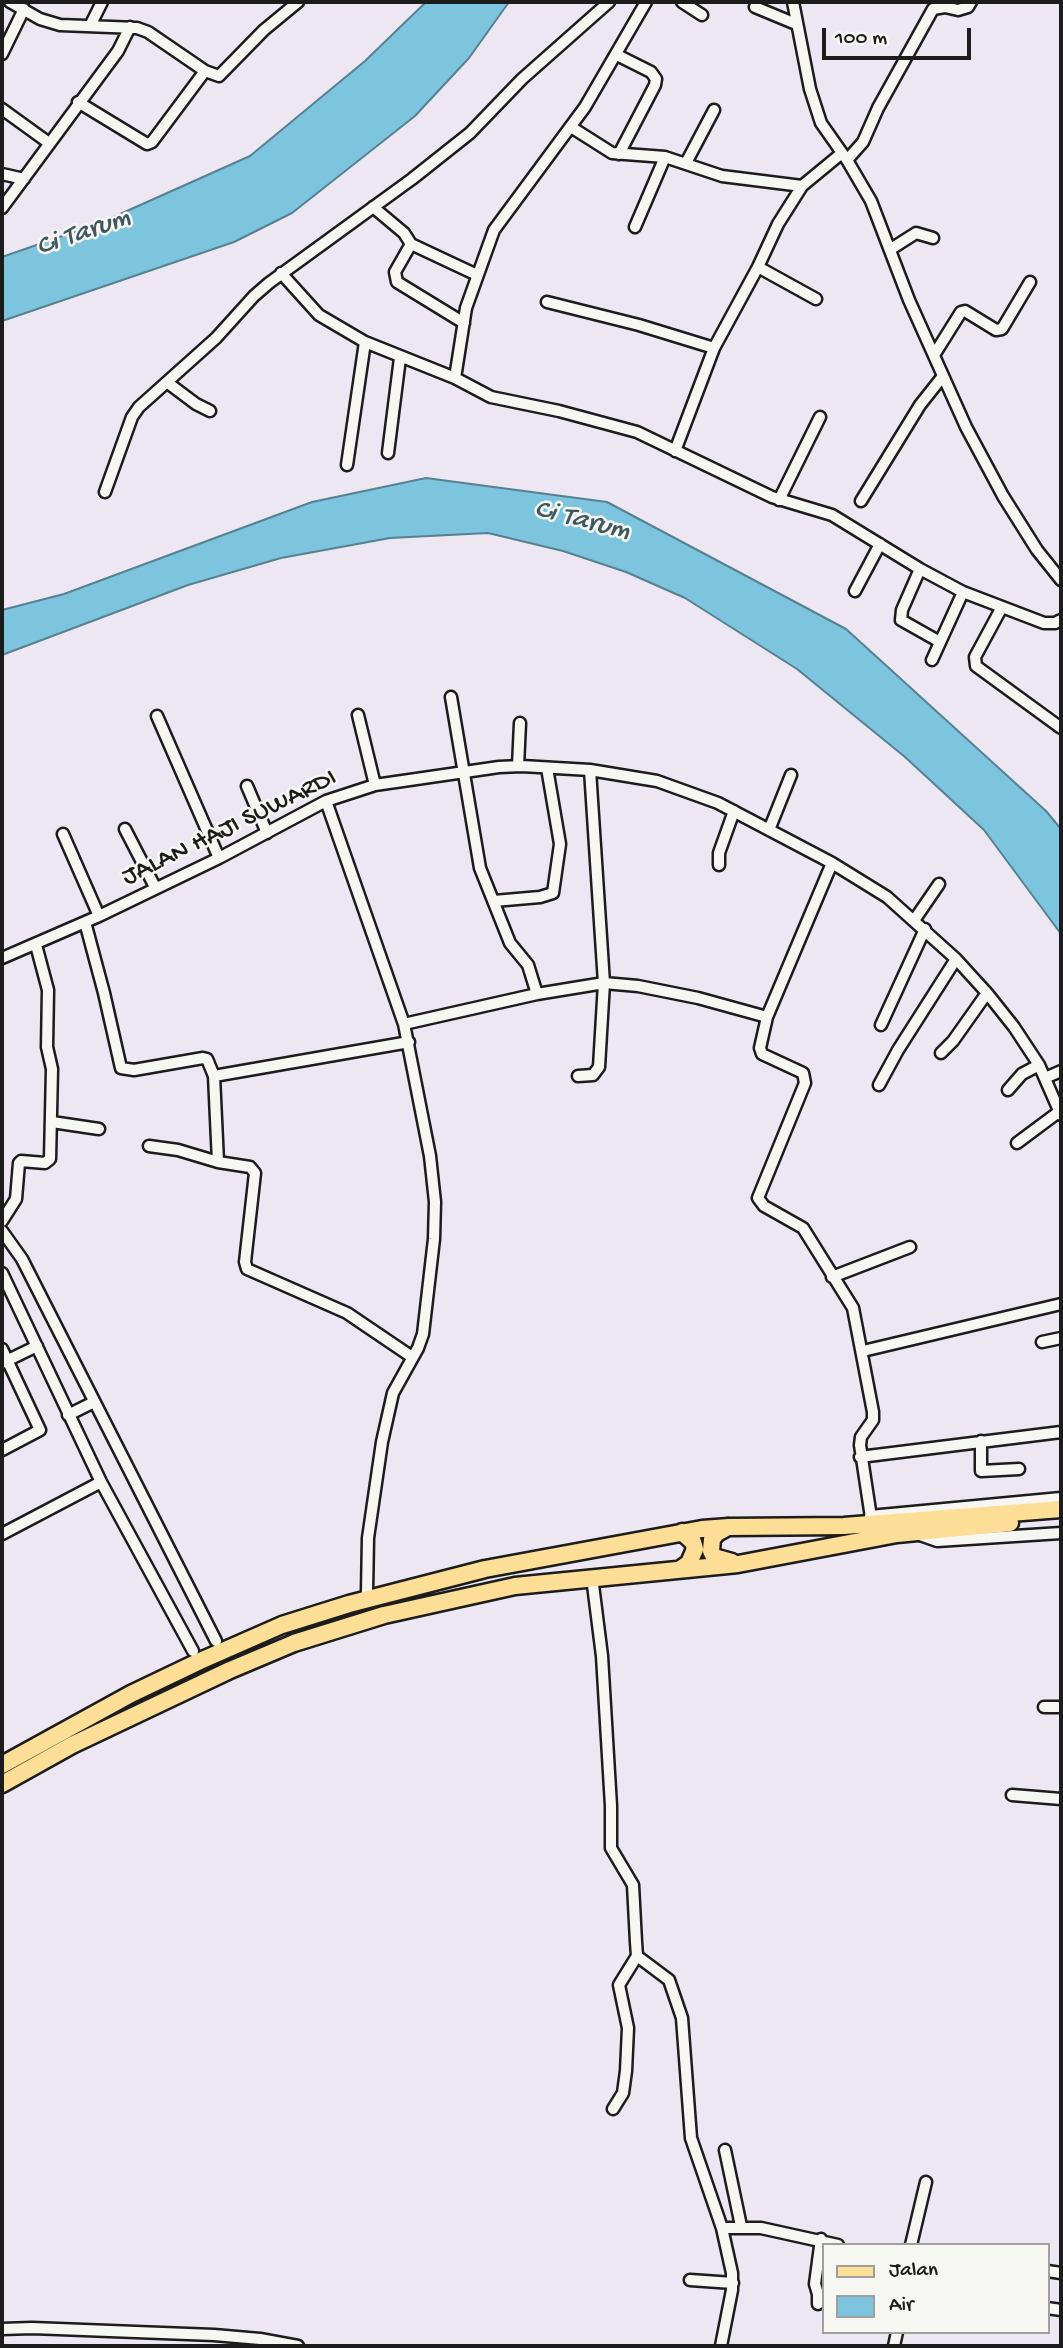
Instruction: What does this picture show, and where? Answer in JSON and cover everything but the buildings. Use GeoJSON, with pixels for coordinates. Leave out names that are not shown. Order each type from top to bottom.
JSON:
{"type":"FeatureCollection","features":[{"type":"Feature","properties":{"kind":"main road"},"geometry":{"type":"LineString","coordinates":[[2,1765],[131,1694],[282,1625],[349,1604],[485,1569],[682,1532],[729,1527],[827,1527],[871,1520],[1061,1509]]}},
{"type":"Feature","properties":{"kind":"main road"},"geometry":{"type":"LineString","coordinates":[[2,1784],[133,1716],[255,1659],[321,1634],[384,1615],[502,1588],[738,1564],[913,1532],[1061,1519]]}},
{"type":"Feature","properties":{"kind":"main road"},"geometry":{"type":"LineString","coordinates":[[729,1527],[712,1539],[711,1551],[714,1557],[738,1564]]}},
{"type":"Feature","properties":{"kind":"main road"},"geometry":{"type":"LineString","coordinates":[[678,1570],[690,1563],[695,1549],[693,1542],[682,1532]]}},
{"type":"Feature","properties":{"kind":"street"},"geometry":{"type":"LineString","coordinates":[[11,2],[40,19],[60,26],[130,27],[148,32],[213,75],[222,74],[264,30],[298,2]]}},
{"type":"Feature","properties":{"kind":"street"},"geometry":{"type":"LineString","coordinates":[[90,26],[102,2]]}},
{"type":"Feature","properties":{"kind":"street"},"geometry":{"type":"LineString","coordinates":[[104,492],[132,417],[216,338],[254,296],[470,133],[522,79],[609,2]]}},
{"type":"Feature","properties":{"kind":"street"},"geometry":{"type":"LineString","coordinates":[[455,378],[464,323],[490,238],[500,220],[571,127],[617,55],[646,2]]}},
{"type":"Feature","properties":{"kind":"street"},"geometry":{"type":"LineString","coordinates":[[682,2],[702,15]]}},
{"type":"Feature","properties":{"kind":"street"},"geometry":{"type":"LineString","coordinates":[[793,2],[816,111],[821,123],[871,201],[909,300],[966,427],[1003,496],[1037,550],[1061,580]]}},
{"type":"Feature","properties":{"kind":"street"},"geometry":{"type":"LineString","coordinates":[[675,451],[714,348],[778,224],[802,186],[863,142],[878,108],[933,9],[945,7],[958,10],[968,7],[971,2]]}},
{"type":"Feature","properties":{"kind":"street"},"geometry":{"type":"LineString","coordinates":[[755,7],[796,24]]}},
{"type":"Feature","properties":{"kind":"street"},"geometry":{"type":"LineString","coordinates":[[2,54],[23,9]]}},
{"type":"Feature","properties":{"kind":"street"},"geometry":{"type":"LineString","coordinates":[[2,208],[118,51],[130,27]]}},
{"type":"Feature","properties":{"kind":"street"},"geometry":{"type":"LineString","coordinates":[[617,55],[651,72],[656,79],[656,85],[619,154]]}},
{"type":"Feature","properties":{"kind":"street"},"geometry":{"type":"LineString","coordinates":[[78,102],[147,144],[152,142],[205,71]]}},
{"type":"Feature","properties":{"kind":"street"},"geometry":{"type":"LineString","coordinates":[[2,109],[49,143]]}},
{"type":"Feature","properties":{"kind":"street"},"geometry":{"type":"LineString","coordinates":[[686,163],[715,110]]}},
{"type":"Feature","properties":{"kind":"street"},"geometry":{"type":"LineString","coordinates":[[571,127],[605,150],[619,154],[665,157],[741,180],[802,186]]}},
{"type":"Feature","properties":{"kind":"street"},"geometry":{"type":"LineString","coordinates":[[635,227],[665,157]]}},
{"type":"Feature","properties":{"kind":"street"},"geometry":{"type":"LineString","coordinates":[[2,174],[24,179]]}},
{"type":"Feature","properties":{"kind":"street"},"geometry":{"type":"LineString","coordinates":[[373,207],[404,233],[411,244],[477,275]]}},
{"type":"Feature","properties":{"kind":"street"},"geometry":{"type":"LineString","coordinates":[[891,249],[916,233],[933,238]]}},
{"type":"Feature","properties":{"kind":"street"},"geometry":{"type":"LineString","coordinates":[[411,244],[395,272],[395,279],[464,323]]}},
{"type":"Feature","properties":{"kind":"street"},"geometry":{"type":"LineString","coordinates":[[758,267],[816,299]]}},
{"type":"Feature","properties":{"kind":"street"},"geometry":{"type":"LineString","coordinates":[[281,273],[319,315],[365,342],[400,358],[455,378],[491,397],[621,426],[779,500],[832,515],[963,592],[1044,623],[1061,620]]}},
{"type":"Feature","properties":{"kind":"street"},"geometry":{"type":"LineString","coordinates":[[934,355],[961,312],[965,311],[996,330],[1002,329],[1030,282]]}},
{"type":"Feature","properties":{"kind":"street"},"geometry":{"type":"LineString","coordinates":[[547,302],[639,325],[714,348]]}},
{"type":"Feature","properties":{"kind":"street"},"geometry":{"type":"LineString","coordinates":[[347,466],[365,342]]}},
{"type":"Feature","properties":{"kind":"street"},"geometry":{"type":"LineString","coordinates":[[388,453],[400,358]]}},
{"type":"Feature","properties":{"kind":"street"},"geometry":{"type":"LineString","coordinates":[[861,501],[920,405],[943,376]]}},
{"type":"Feature","properties":{"kind":"street"},"geometry":{"type":"LineString","coordinates":[[168,383],[210,411]]}},
{"type":"Feature","properties":{"kind":"street"},"geometry":{"type":"LineString","coordinates":[[779,500],[820,417]]}},
{"type":"Feature","properties":{"kind":"street"},"geometry":{"type":"LineString","coordinates":[[855,591],[880,544]]}},
{"type":"Feature","properties":{"kind":"street"},"geometry":{"type":"LineString","coordinates":[[920,569],[902,610],[901,620],[940,642]]}},
{"type":"Feature","properties":{"kind":"street"},"geometry":{"type":"LineString","coordinates":[[932,660],[963,592]]}},
{"type":"Feature","properties":{"kind":"street"},"geometry":{"type":"LineString","coordinates":[[1002,607],[975,657],[976,666],[1061,727]]}},
{"type":"Feature","properties":{"kind":"street"},"geometry":{"type":"LineString","coordinates":[[452,697],[480,868],[510,943],[528,965],[537,994]]}},
{"type":"Feature","properties":{"kind":"street"},"geometry":{"type":"LineString","coordinates":[[358,715],[375,785]]}},
{"type":"Feature","properties":{"kind":"street"},"geometry":{"type":"LineString","coordinates":[[157,716],[219,858]]}},
{"type":"Feature","properties":{"kind":"street"},"geometry":{"type":"LineString","coordinates":[[518,766],[520,723]]}},
{"type":"Feature","properties":{"kind":"street","name":"JALAN HAJI SUWARDI"},"geometry":{"type":"LineString","coordinates":[[2,958],[99,916],[219,858],[326,801],[375,785],[518,766],[590,770],[675,787],[734,811],[832,863],[887,897],[915,919],[987,993],[1039,1065],[1060,1113]]}},
{"type":"Feature","properties":{"kind":"street"},"geometry":{"type":"LineString","coordinates":[[494,901],[540,897],[553,893],[560,844],[547,768]]}},
{"type":"Feature","properties":{"kind":"street"},"geometry":{"type":"LineString","coordinates":[[578,1076],[593,1075],[599,1067],[604,984],[590,770]]}},
{"type":"Feature","properties":{"kind":"street"},"geometry":{"type":"LineString","coordinates":[[769,830],[791,775]]}},
{"type":"Feature","properties":{"kind":"street"},"geometry":{"type":"LineString","coordinates":[[247,786],[267,833]]}},
{"type":"Feature","properties":{"kind":"street"},"geometry":{"type":"LineString","coordinates":[[326,801],[409,1042],[430,1156],[435,1218],[423,1334],[393,1393],[384,1432],[368,1538],[367,1592]]}},
{"type":"Feature","properties":{"kind":"street"},"geometry":{"type":"LineString","coordinates":[[719,865],[719,853],[734,811]]}},
{"type":"Feature","properties":{"kind":"street"},"geometry":{"type":"LineString","coordinates":[[125,829],[155,887]]}},
{"type":"Feature","properties":{"kind":"street"},"geometry":{"type":"LineString","coordinates":[[63,834],[99,916]]}},
{"type":"Feature","properties":{"kind":"street"},"geometry":{"type":"LineString","coordinates":[[832,863],[767,1017],[762,1054],[803,1073],[805,1083],[758,1198],[764,1206],[803,1228],[853,1308],[873,1417],[860,1440],[860,1457],[871,1520],[1061,1497]]}},
{"type":"Feature","properties":{"kind":"street"},"geometry":{"type":"LineString","coordinates":[[915,919],[939,884]]}},
{"type":"Feature","properties":{"kind":"street"},"geometry":{"type":"LineString","coordinates":[[85,922],[121,1068],[134,1070],[207,1059],[214,1076],[218,1162]]}},
{"type":"Feature","properties":{"kind":"street"},"geometry":{"type":"LineString","coordinates":[[881,1025],[925,929]]}},
{"type":"Feature","properties":{"kind":"street"},"geometry":{"type":"LineString","coordinates":[[2,1221],[16,1199],[19,1163],[46,1163],[50,1159],[52,1122],[51,1069],[47,1047],[48,990],[36,945]]}},
{"type":"Feature","properties":{"kind":"street"},"geometry":{"type":"LineString","coordinates":[[879,1086],[904,1040],[956,959]]}},
{"type":"Feature","properties":{"kind":"street"},"geometry":{"type":"LineString","coordinates":[[404,1024],[537,994],[604,984],[638,986],[767,1017]]}},
{"type":"Feature","properties":{"kind":"street"},"geometry":{"type":"LineString","coordinates":[[941,1053],[953,1041],[987,993]]}},
{"type":"Feature","properties":{"kind":"street"},"geometry":{"type":"LineString","coordinates":[[214,1076],[409,1042]]}},
{"type":"Feature","properties":{"kind":"street"},"geometry":{"type":"LineString","coordinates":[[1008,1090],[1022,1074],[1039,1065]]}},
{"type":"Feature","properties":{"kind":"street"},"geometry":{"type":"LineString","coordinates":[[1045,1078],[1061,1071]]}},
{"type":"Feature","properties":{"kind":"street"},"geometry":{"type":"LineString","coordinates":[[1017,1143],[1060,1113]]}},
{"type":"Feature","properties":{"kind":"street"},"geometry":{"type":"LineString","coordinates":[[52,1122],[99,1129]]}},
{"type":"Feature","properties":{"kind":"street"},"geometry":{"type":"LineString","coordinates":[[149,1146],[250,1167],[256,1173],[245,1262],[247,1269],[347,1313],[412,1357]]}},
{"type":"Feature","properties":{"kind":"street"},"geometry":{"type":"LineString","coordinates":[[2,1231],[22,1259],[216,1641]]}},
{"type":"Feature","properties":{"kind":"street"},"geometry":{"type":"LineString","coordinates":[[832,1277],[910,1247]]}},
{"type":"Feature","properties":{"kind":"street"},"geometry":{"type":"LineString","coordinates":[[2,1274],[101,1482],[194,1651]]}},
{"type":"Feature","properties":{"kind":"street"},"geometry":{"type":"LineString","coordinates":[[863,1351],[1061,1304]]}},
{"type":"Feature","properties":{"kind":"street"},"geometry":{"type":"LineString","coordinates":[[1042,1342],[1061,1338]]}},
{"type":"Feature","properties":{"kind":"street"},"geometry":{"type":"LineString","coordinates":[[4,1362],[37,1346]]}},
{"type":"Feature","properties":{"kind":"street"},"geometry":{"type":"LineString","coordinates":[[2,1349],[4,1362],[40,1430],[2,1450]]}},
{"type":"Feature","properties":{"kind":"street"},"geometry":{"type":"LineString","coordinates":[[68,1415],[94,1402]]}},
{"type":"Feature","properties":{"kind":"street"},"geometry":{"type":"LineString","coordinates":[[860,1457],[1061,1432]]}},
{"type":"Feature","properties":{"kind":"street"},"geometry":{"type":"LineString","coordinates":[[981,1441],[981,1471],[1019,1469]]}},
{"type":"Feature","properties":{"kind":"street"},"geometry":{"type":"LineString","coordinates":[[2,1534],[101,1482]]}},
{"type":"Feature","properties":{"kind":"street"},"geometry":{"type":"LineString","coordinates":[[913,1532],[937,1541],[1061,1533]]}},
{"type":"Feature","properties":{"kind":"street"},"geometry":{"type":"LineString","coordinates":[[593,1577],[602,1656],[611,1848],[633,1885],[636,1956],[620,1986],[628,2028],[626,2071],[623,2093],[613,2109]]}},
{"type":"Feature","properties":{"kind":"street"},"geometry":{"type":"LineString","coordinates":[[1044,1707],[1061,1707]]}},
{"type":"Feature","properties":{"kind":"street"},"geometry":{"type":"LineString","coordinates":[[1012,1795],[1061,1799]]}},
{"type":"Feature","properties":{"kind":"street"},"geometry":{"type":"LineString","coordinates":[[636,1956],[668,1980],[682,2018],[693,2147],[722,2228],[733,2283],[721,2346]]}},
{"type":"Feature","properties":{"kind":"street"},"geometry":{"type":"LineString","coordinates":[[725,2150],[741,2226]]}},
{"type":"Feature","properties":{"kind":"street"},"geometry":{"type":"LineString","coordinates":[[911,2243],[926,2182]]}},
{"type":"Feature","properties":{"kind":"street"},"geometry":{"type":"LineString","coordinates":[[722,2228],[761,2228],[832,2243]]}},
{"type":"Feature","properties":{"kind":"street"},"geometry":{"type":"LineString","coordinates":[[818,2304],[814,2284],[821,2239]]}},
{"type":"Feature","properties":{"kind":"street"},"geometry":{"type":"LineString","coordinates":[[690,2280],[733,2283]]}},
{"type":"Feature","properties":{"kind":"street"},"geometry":{"type":"LineString","coordinates":[[2,2329],[214,2335],[298,2346]]}},
{"type":"Feature","properties":{"kind":"water","name":"Ci Tarum"},"geometry":{"type":"Polygon","coordinates":[[[426,2],[509,2],[469,58],[415,116],[292,213],[234,242],[2,321],[2,257],[100,223],[250,156],[365,61],[426,2]]]}},
{"type":"Feature","properties":{"kind":"water","name":"Ci Tarum"},"geometry":{"type":"Polygon","coordinates":[[[426,478],[607,502],[846,629],[1046,811],[1061,829],[1061,934],[984,830],[905,757],[797,669],[685,598],[626,572],[563,551],[488,533],[390,538],[281,558],[188,585],[2,655],[2,610],[64,594],[312,502],[426,478]]]}}]}
